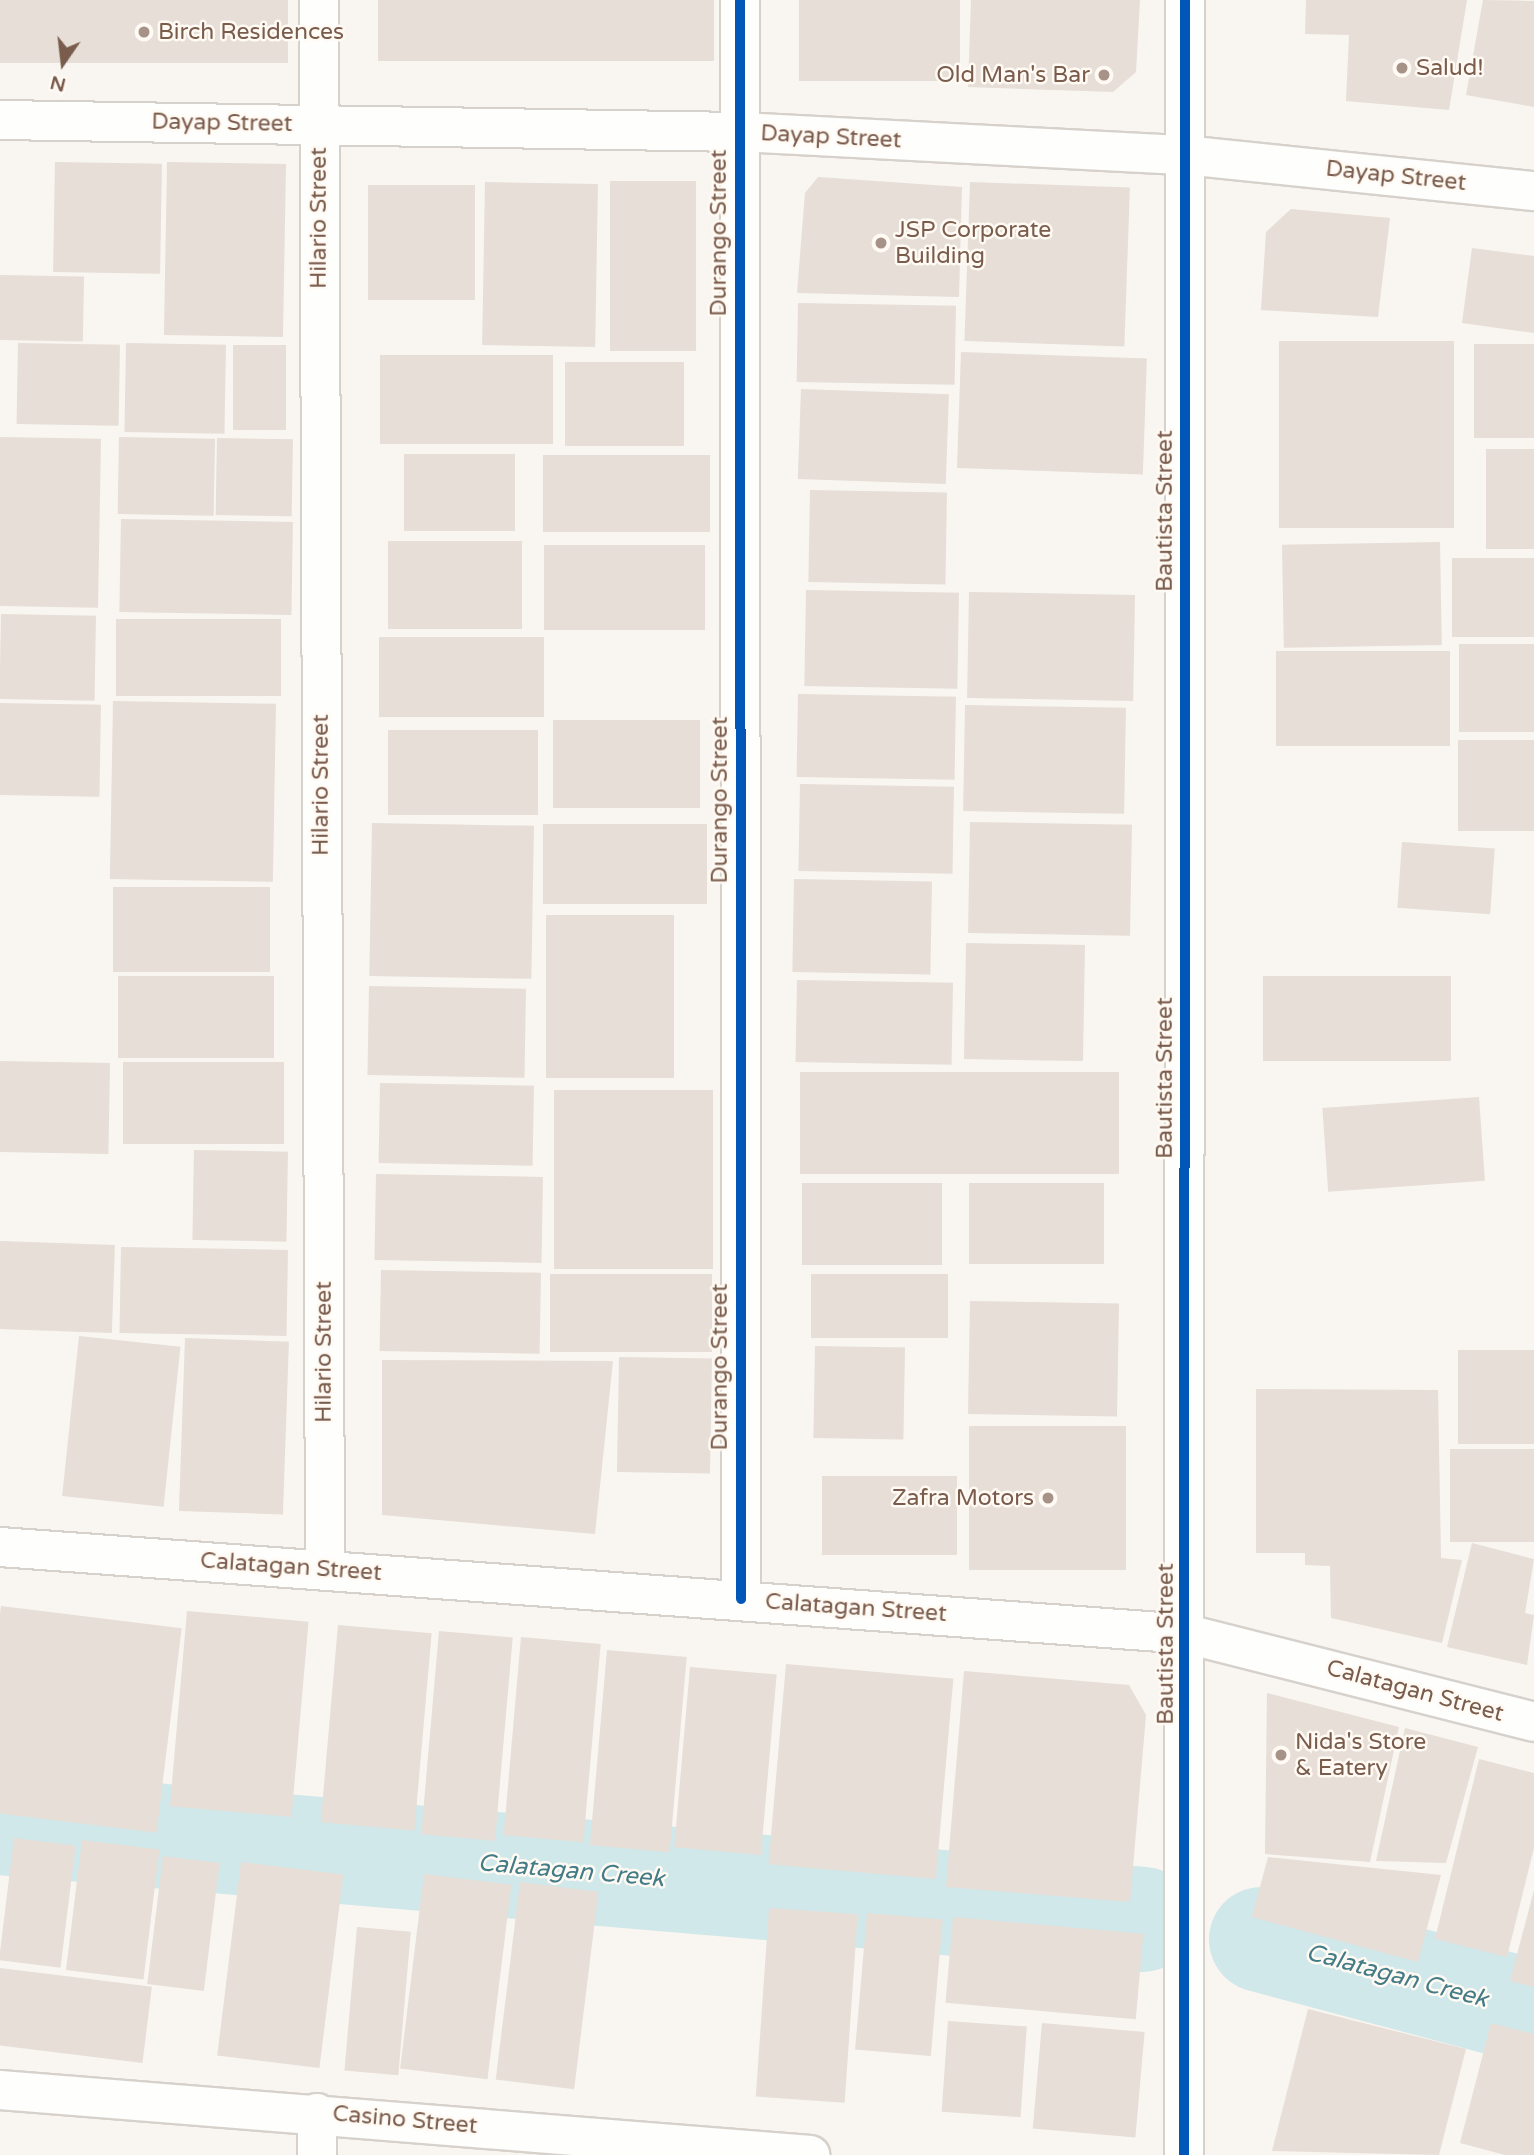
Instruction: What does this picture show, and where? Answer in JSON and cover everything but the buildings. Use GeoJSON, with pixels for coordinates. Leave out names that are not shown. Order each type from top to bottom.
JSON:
{"type":"FeatureCollection","features":[{"type":"Feature","properties":{"kind":"street","name":"Hilario Street"},"geometry":{"type":"LineString","coordinates":[[318,0],[325,1569]]}},
{"type":"Feature","properties":{"kind":"street","name":"Durango Street"},"geometry":{"type":"LineString","coordinates":[[740,0],[741,1599]]}},
{"type":"Feature","properties":{"kind":"street","name":"Bautista Street"},"geometry":{"type":"LineString","coordinates":[[1184,2155],[1187,1634],[1185,0]]}},
{"type":"Feature","properties":{"kind":"street","name":"Dayap Street"},"geometry":{"type":"LineString","coordinates":[[0,120],[740,132],[1185,155],[1534,191]]}},
{"type":"Feature","properties":{"kind":"street","name":"Calatagan Street"},"geometry":{"type":"LineString","coordinates":[[0,1547],[741,1599],[1187,1634],[1534,1723]]}},
{"type":"Feature","properties":{"kind":"street","name":"Casino Street"},"geometry":{"type":"LineString","coordinates":[[0,2090],[317,2113],[722,2152],[810,2155]]}},
{"type":"Feature","properties":{"kind":"street"},"geometry":{"type":"LineString","coordinates":[[317,2113],[317,2155]]}},
{"type":"Feature","properties":{"kind":"waterway","name":"Calatagan Creek"},"geometry":{"type":"LineString","coordinates":[[0,1822],[1142,1919]]}},
{"type":"Feature","properties":{"kind":"waterway","name":"Calatagan Creek"},"geometry":{"type":"LineString","coordinates":[[1261,1939],[1534,2012]]}},
{"type":"Feature","properties":{"kind":"cycle path"},"geometry":{"type":"LineString","coordinates":[[740,0],[741,1599]]}},
{"type":"Feature","properties":{"kind":"cycle path"},"geometry":{"type":"LineString","coordinates":[[1184,2155],[1185,0]]}},
{"type":"Feature","properties":{"kind":"place","name":"Birch Residences"},"geometry":{"type":"Point","coordinates":[144,32]}},
{"type":"Feature","properties":{"kind":"place","name":"Salud!"},"geometry":{"type":"Point","coordinates":[1402,68]}},
{"type":"Feature","properties":{"kind":"place","name":"Old Man's Bar"},"geometry":{"type":"Point","coordinates":[1104,75]}},
{"type":"Feature","properties":{"kind":"place","name":"JSP Corporate Building"},"geometry":{"type":"Point","coordinates":[881,243]}},
{"type":"Feature","properties":{"kind":"place","name":"Zafra Motors"},"geometry":{"type":"Point","coordinates":[1048,1498]}},
{"type":"Feature","properties":{"kind":"place","name":"Nida's Store & Eatery"},"geometry":{"type":"Point","coordinates":[1281,1755]}}]}
